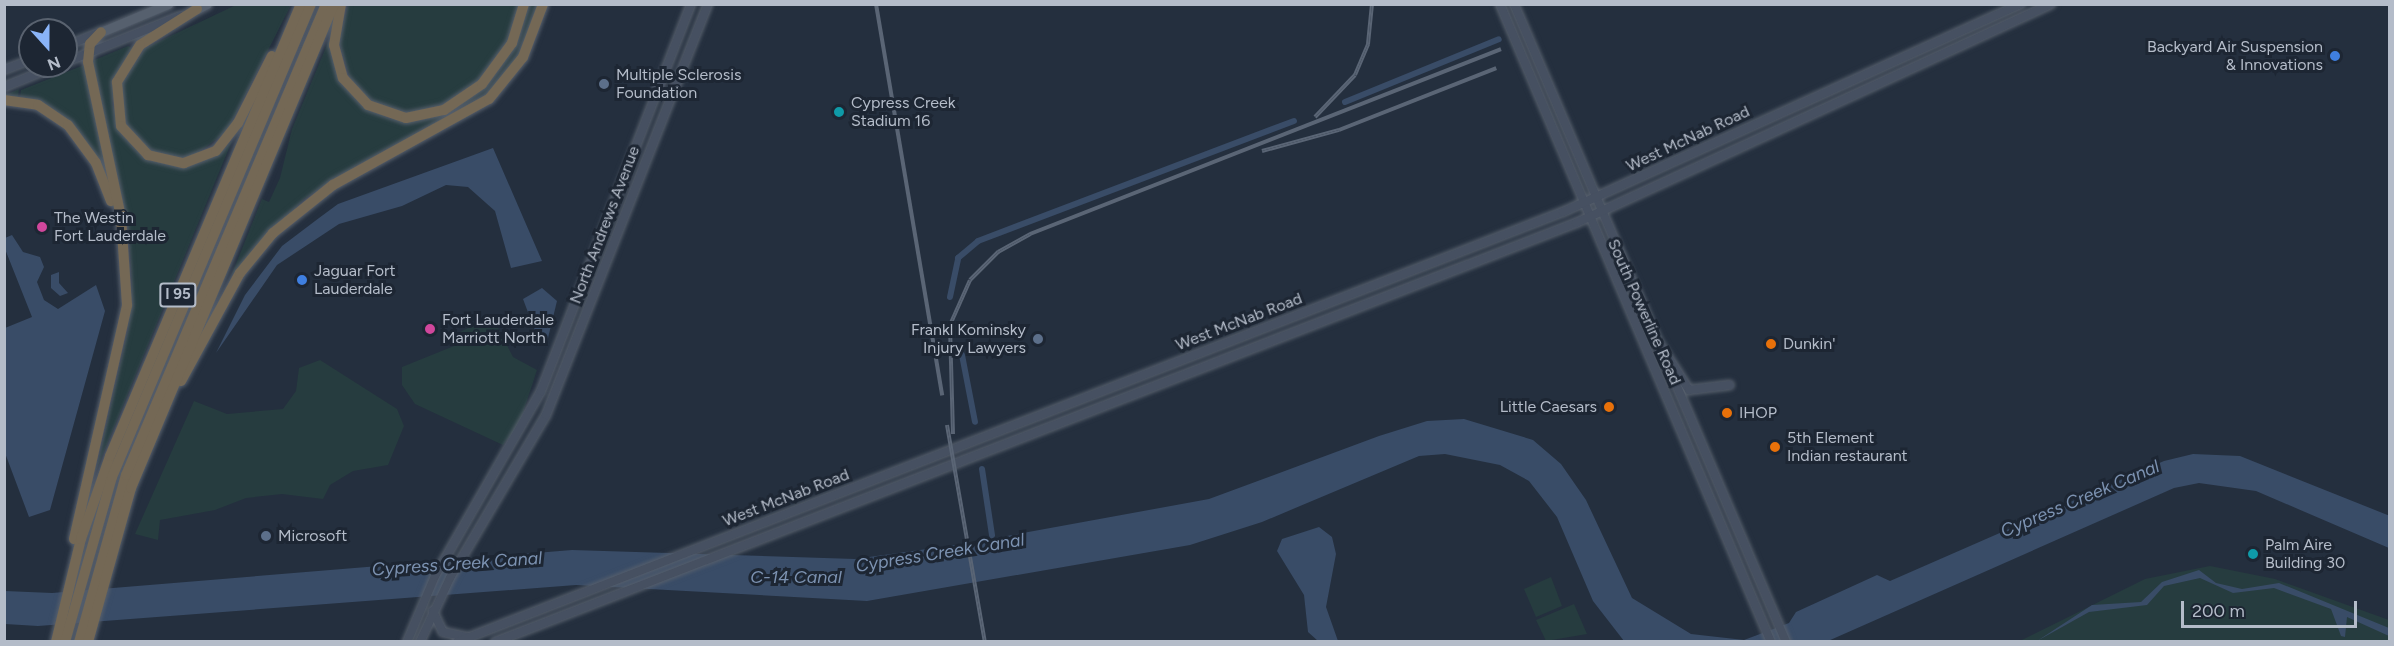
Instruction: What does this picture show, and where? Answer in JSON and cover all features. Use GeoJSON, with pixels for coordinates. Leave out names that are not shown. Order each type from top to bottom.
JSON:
{"type":"FeatureCollection","features":[{"type":"Feature","properties":{"kind":"highway","name":"I 95"},"geometry":{"type":"LineString","coordinates":[[56,642],[110,456],[301,4]]}},
{"type":"Feature","properties":{"kind":"highway"},"geometry":{"type":"LineString","coordinates":[[65,641],[75,576],[123,447],[311,4]]}},
{"type":"Feature","properties":{"kind":"highway"},"geometry":{"type":"LineString","coordinates":[[99,574],[142,435],[326,4]]}},
{"type":"Feature","properties":{"kind":"highway","name":"I 95"},"geometry":{"type":"LineString","coordinates":[[83,641],[99,574],[164,409],[334,4]]}},
{"type":"Feature","properties":{"kind":"highway"},"geometry":{"type":"LineString","coordinates":[[341,4],[334,45],[343,78],[368,105],[406,118],[444,110],[482,84],[512,44],[524,4]]}},
{"type":"Feature","properties":{"kind":"highway"},"geometry":{"type":"LineString","coordinates":[[164,409],[240,273],[273,233],[333,185],[489,99],[523,57],[543,4]]}},
{"type":"Feature","properties":{"kind":"highway"},"geometry":{"type":"LineString","coordinates":[[202,7],[140,45],[117,82],[116,106],[124,131],[137,147],[162,161],[198,160],[221,146],[296,17]]}},
{"type":"Feature","properties":{"kind":"highway"},"geometry":{"type":"LineString","coordinates":[[75,576],[72,548],[126,316],[128,272],[88,53],[101,32]]}},
{"type":"Feature","properties":{"kind":"highway"},"geometry":{"type":"LineString","coordinates":[[4,100],[38,105],[74,131],[96,163],[120,227]]}},
{"type":"Feature","properties":{"kind":"main road"},"geometry":{"type":"LineString","coordinates":[[78,41],[168,4]]}},
{"type":"Feature","properties":{"kind":"main road","name":"North Andrews Avenue"},"geometry":{"type":"LineString","coordinates":[[407,642],[424,600],[448,552],[541,391],[691,4]]}},
{"type":"Feature","properties":{"kind":"main road","name":"North Andrews Avenue"},"geometry":{"type":"LineString","coordinates":[[420,642],[433,611],[465,551],[546,415],[708,4]]}},
{"type":"Feature","properties":{"kind":"main road","name":"South Powerline Road"},"geometry":{"type":"LineString","coordinates":[[1500,4],[1581,204],[1771,642]]}},
{"type":"Feature","properties":{"kind":"main road","name":"South Powerline Road"},"geometry":{"type":"LineString","coordinates":[[1514,4],[1786,642]]}},
{"type":"Feature","properties":{"kind":"main road","name":"West McNab Road"},"geometry":{"type":"LineString","coordinates":[[457,642],[1596,198],[2021,4]]}},
{"type":"Feature","properties":{"kind":"main road","name":"West McNab Road"},"geometry":{"type":"LineString","coordinates":[[495,642],[1587,218],[2052,4]]}},
{"type":"Feature","properties":{"kind":"main road"},"geometry":{"type":"LineString","coordinates":[[78,57],[202,7]]}},
{"type":"Feature","properties":{"kind":"main road"},"geometry":{"type":"LineString","coordinates":[[4,87],[26,78]]}},
{"type":"Feature","properties":{"kind":"main road"},"geometry":{"type":"LineString","coordinates":[[1654,336],[1689,390],[1730,385]]}},
{"type":"Feature","properties":{"kind":"main road"},"geometry":{"type":"LineString","coordinates":[[1000,432],[1005,444]]}},
{"type":"Feature","properties":{"kind":"main road"},"geometry":{"type":"LineString","coordinates":[[563,601],[568,613]]}},
{"type":"Feature","properties":{"kind":"main road"},"geometry":{"type":"LineString","coordinates":[[433,611],[443,632],[468,637]]}},
{"type":"Feature","properties":{"kind":"green space"},"geometry":{"type":"Polygon","coordinates":[[[236,5],[291,5],[227,131],[190,159],[153,154],[127,130],[120,85],[145,48],[236,5]]]}},
{"type":"Feature","properties":{"kind":"green space"},"geometry":{"type":"Polygon","coordinates":[[[348,5],[521,5],[516,29],[485,76],[450,103],[411,114],[367,100],[351,81],[339,42],[348,5]]]}},
{"type":"Feature","properties":{"kind":"green space"},"geometry":{"type":"Polygon","coordinates":[[[527,5],[538,5],[522,51],[488,95],[305,198],[231,276],[262,199],[269,202],[280,178],[292,129],[329,40],[340,79],[361,105],[390,119],[422,120],[439,115],[492,78],[518,40],[527,5]]]}},
{"type":"Feature","properties":{"kind":"green space"},"geometry":{"type":"Polygon","coordinates":[[[128,46],[133,49],[121,66],[112,103],[120,130],[137,151],[157,162],[221,152],[232,141],[96,471],[128,330],[132,283],[129,231],[92,61],[128,46]]]}},
{"type":"Feature","properties":{"kind":"green space"},"geometry":{"type":"Polygon","coordinates":[[[84,65],[111,188],[89,145],[20,97],[21,90],[51,78],[78,78],[78,67],[84,65]]]}},
{"type":"Feature","properties":{"kind":"green space"},"geometry":{"type":"Polygon","coordinates":[[[19,89],[18,97],[5,95],[19,89]]]}},
{"type":"Feature","properties":{"kind":"green space"},"geometry":{"type":"Polygon","coordinates":[[[492,316],[513,357],[537,370],[519,425],[503,445],[415,404],[402,385],[402,367],[459,344],[460,332],[492,316]]]}},
{"type":"Feature","properties":{"kind":"green space"},"geometry":{"type":"Polygon","coordinates":[[[320,360],[397,409],[404,426],[388,465],[353,471],[330,485],[323,499],[282,494],[246,498],[215,510],[160,520],[158,540],[135,534],[194,401],[227,414],[283,409],[296,391],[299,368],[320,360]]]}},
{"type":"Feature","properties":{"kind":"green space"},"geometry":{"type":"Polygon","coordinates":[[[2210,566],[2275,579],[2389,620],[2389,641],[2018,642],[2145,579],[2210,566]]]}},
{"type":"Feature","properties":{"kind":"green space"},"geometry":{"type":"Polygon","coordinates":[[[1551,577],[1562,606],[1536,617],[1524,589],[1551,577]]]}},
{"type":"Feature","properties":{"kind":"green space"},"geometry":{"type":"Polygon","coordinates":[[[1574,604],[1587,634],[1546,641],[1536,620],[1574,604]]]}},
{"type":"Feature","properties":{"kind":"water"},"geometry":{"type":"Polygon","coordinates":[[[493,148],[542,261],[511,268],[495,211],[468,187],[446,185],[402,206],[339,224],[277,265],[216,353],[245,295],[282,246],[319,218],[338,204],[493,148]]]}},
{"type":"Feature","properties":{"kind":"water"},"geometry":{"type":"Polygon","coordinates":[[[12,235],[23,252],[40,257],[44,267],[37,282],[44,300],[58,309],[96,285],[105,311],[50,510],[29,517],[5,453],[5,328],[32,317],[5,249],[5,238],[12,235]]]}},
{"type":"Feature","properties":{"kind":"water"},"geometry":{"type":"Polygon","coordinates":[[[59,272],[59,283],[68,293],[60,296],[51,288],[51,275],[59,272]]]}},
{"type":"Feature","properties":{"kind":"water"},"geometry":{"type":"Polygon","coordinates":[[[542,288],[557,301],[547,342],[535,331],[523,299],[542,288]]]}},
{"type":"Feature","properties":{"kind":"water","name":"C-14 Canal"},"geometry":{"type":"Polygon","coordinates":[[[1464,419],[1533,440],[1561,464],[1586,500],[1632,598],[1691,634],[1744,640],[1789,623],[1796,612],[1877,575],[1890,581],[2164,461],[2193,454],[2240,456],[2390,516],[2389,548],[2256,491],[2199,483],[2174,488],[1828,641],[1624,641],[1593,601],[1557,517],[1529,481],[1500,465],[1445,454],[1419,456],[1262,522],[1190,545],[867,601],[576,585],[38,626],[5,624],[5,591],[52,593],[572,550],[855,559],[963,544],[1209,499],[1379,436],[1427,421],[1464,419]]]}},
{"type":"Feature","properties":{"kind":"water"},"geometry":{"type":"Polygon","coordinates":[[[1319,527],[1332,537],[1336,554],[1326,607],[1338,641],[1318,641],[1308,632],[1304,595],[1277,551],[1282,539],[1319,527]]]}},
{"type":"Feature","properties":{"kind":"water"},"geometry":{"type":"Polygon","coordinates":[[[2199,570],[2216,583],[2242,589],[2279,583],[2389,628],[2389,636],[2347,617],[2345,637],[2341,636],[2331,609],[2274,588],[2233,593],[2200,578],[2164,586],[2147,605],[2089,612],[2037,641],[2092,605],[2141,602],[2162,582],[2199,570]]]}},
{"type":"Feature","properties":{"kind":"waterway"},"geometry":{"type":"LineString","coordinates":[[1345,102],[1499,39]]}},
{"type":"Feature","properties":{"kind":"waterway"},"geometry":{"type":"LineString","coordinates":[[950,297],[958,258],[978,241],[1294,121]]}},
{"type":"Feature","properties":{"kind":"waterway"},"geometry":{"type":"LineString","coordinates":[[962,355],[975,422]]}},
{"type":"Feature","properties":{"kind":"waterway","name":"Cypress Creek Canal"},"geometry":{"type":"LineString","coordinates":[[982,469],[992,535]]}},
{"type":"Feature","properties":{"kind":"railway"},"geometry":{"type":"LineString","coordinates":[[876,4],[942,395]]}},
{"type":"Feature","properties":{"kind":"railway"},"geometry":{"type":"LineString","coordinates":[[1315,117],[1355,75],[1368,44],[1372,4]]}},
{"type":"Feature","properties":{"kind":"railway"},"geometry":{"type":"LineString","coordinates":[[953,434],[950,325],[970,280],[998,252],[1030,234],[1501,49]]}},
{"type":"Feature","properties":{"kind":"railway"},"geometry":{"type":"LineString","coordinates":[[1262,151],[1339,130],[1496,68]]}},
{"type":"Feature","properties":{"kind":"railway"},"geometry":{"type":"LineString","coordinates":[[947,425],[985,642]]}},
{"type":"Feature","properties":{"kind":"place","name":"Backyard Air Suspension & Innovations"},"geometry":{"type":"Point","coordinates":[2335,56]}},
{"type":"Feature","properties":{"kind":"place","name":"Multiple Sclerosis Foundation"},"geometry":{"type":"Point","coordinates":[604,84]}},
{"type":"Feature","properties":{"kind":"place","name":"Cypress Creek Stadium 16"},"geometry":{"type":"Point","coordinates":[839,112]}},
{"type":"Feature","properties":{"kind":"place","name":"The Westin Fort Lauderdale"},"geometry":{"type":"Point","coordinates":[42,227]}},
{"type":"Feature","properties":{"kind":"place","name":"Jaguar Fort Lauderdale"},"geometry":{"type":"Point","coordinates":[302,280]}},
{"type":"Feature","properties":{"kind":"place","name":"Fort Lauderdale Marriott North"},"geometry":{"type":"Point","coordinates":[430,329]}},
{"type":"Feature","properties":{"kind":"place","name":"Frankl Kominsky Injury Lawyers"},"geometry":{"type":"Point","coordinates":[1038,339]}},
{"type":"Feature","properties":{"kind":"place","name":"Dunkin'"},"geometry":{"type":"Point","coordinates":[1771,344]}},
{"type":"Feature","properties":{"kind":"place","name":"Little Caesars"},"geometry":{"type":"Point","coordinates":[1609,407]}},
{"type":"Feature","properties":{"kind":"place","name":"IHOP"},"geometry":{"type":"Point","coordinates":[1727,413]}},
{"type":"Feature","properties":{"kind":"place","name":"5th Element Indian restaurant"},"geometry":{"type":"Point","coordinates":[1775,447]}},
{"type":"Feature","properties":{"kind":"place","name":"Microsoft"},"geometry":{"type":"Point","coordinates":[266,536]}},
{"type":"Feature","properties":{"kind":"place","name":"Palm Aire Building 30"},"geometry":{"type":"Point","coordinates":[2253,554]}}]}
